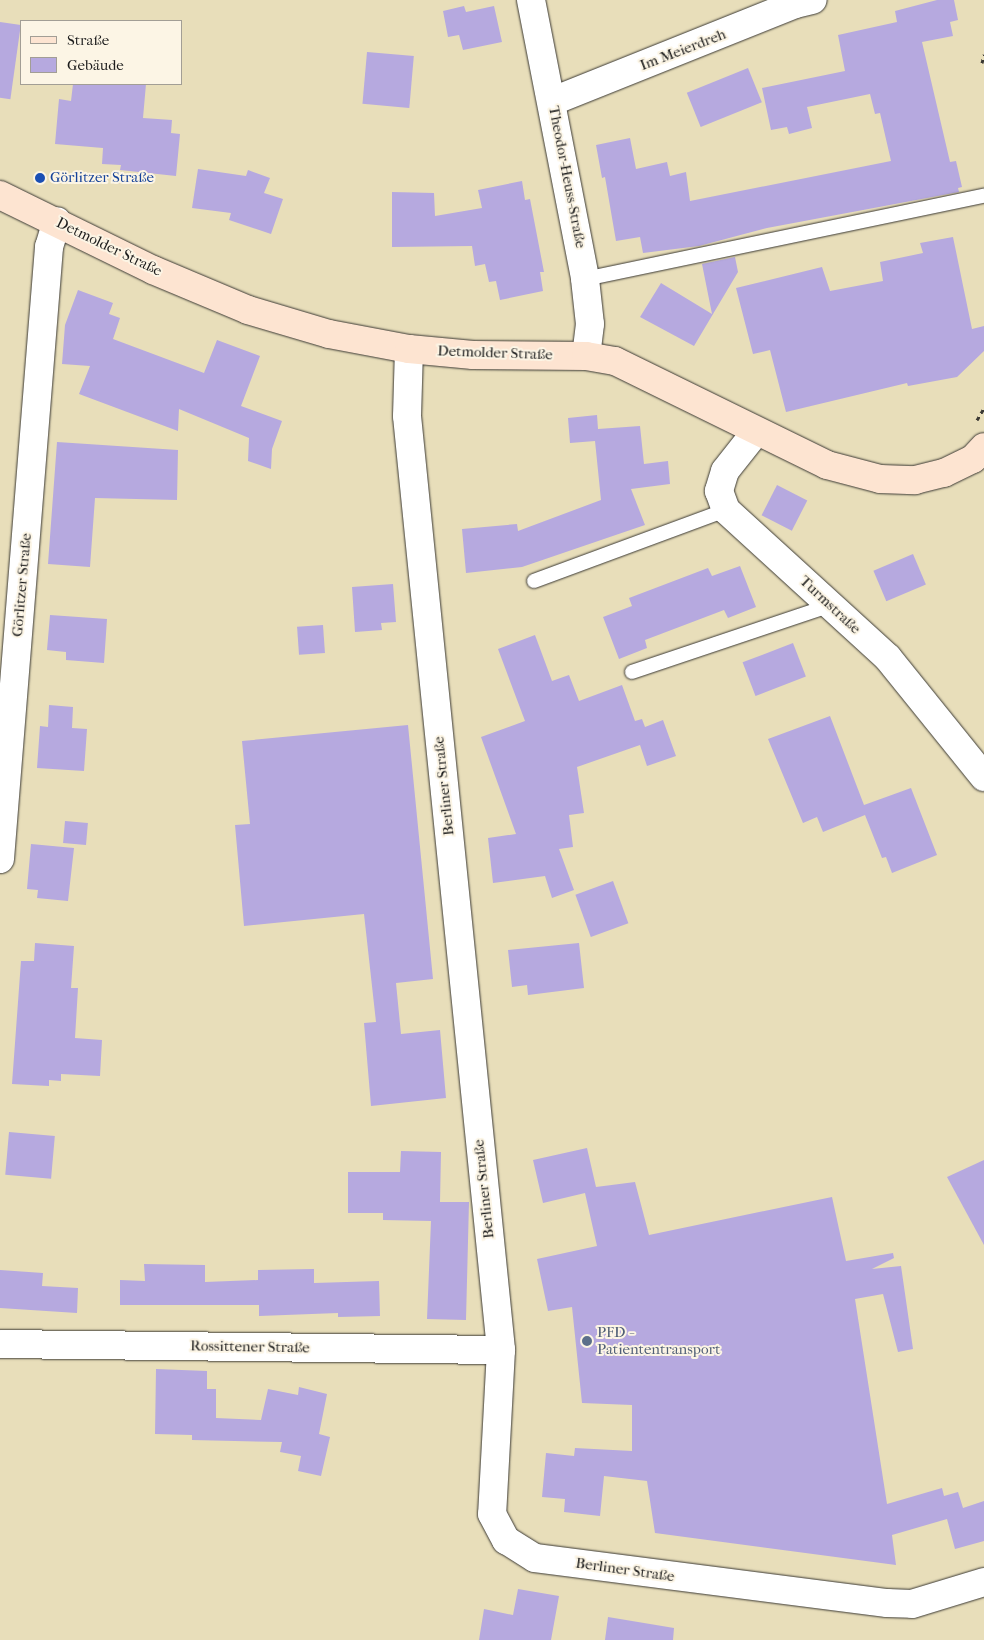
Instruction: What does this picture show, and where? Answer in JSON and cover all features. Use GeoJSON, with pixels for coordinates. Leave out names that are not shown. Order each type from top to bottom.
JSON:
{"type":"FeatureCollection","features":[{"type":"Feature","properties":{"kind":"main road","name":"Detmolder Straße"},"geometry":{"type":"LineString","coordinates":[[0,195],[57,221],[153,270],[248,310],[329,334],[409,349],[473,355],[586,356],[615,361],[665,383],[755,433],[827,465],[880,479],[915,480],[944,473],[973,459],[978,437]]}},
{"type":"Feature","properties":{"kind":"street","name":"Theodor-Heuss-Straße"},"geometry":{"type":"LineString","coordinates":[[531,0],[553,102],[585,279],[590,324],[586,356]]}},
{"type":"Feature","properties":{"kind":"street","name":"Im Meierdreh"},"geometry":{"type":"LineString","coordinates":[[553,102],[800,1]]}},
{"type":"Feature","properties":{"kind":"street","name":"Görlitzer Straße"},"geometry":{"type":"LineString","coordinates":[[0,859],[49,247],[57,221]]}},
{"type":"Feature","properties":{"kind":"street","name":"Berliner Straße"},"geometry":{"type":"LineString","coordinates":[[409,349],[407,416],[501,1350],[492,1514],[506,1540],[535,1558],[887,1603],[912,1604],[984,1582]]}},
{"type":"Feature","properties":{"kind":"street"},"geometry":{"type":"LineString","coordinates":[[726,510],[718,492],[725,471],[755,433]]}},
{"type":"Feature","properties":{"kind":"street","name":"Turmstraße"},"geometry":{"type":"LineString","coordinates":[[726,510],[888,658],[984,776]]}},
{"type":"Feature","properties":{"kind":"street","name":"Rossittener Straße"},"geometry":{"type":"LineString","coordinates":[[0,1344],[501,1350]]}},
{"type":"Feature","properties":{"kind":"lane"},"geometry":{"type":"LineString","coordinates":[[585,279],[984,196]]}},
{"type":"Feature","properties":{"kind":"lane"},"geometry":{"type":"LineString","coordinates":[[534,580],[726,510]]}},
{"type":"Feature","properties":{"kind":"lane"},"geometry":{"type":"LineString","coordinates":[[632,672],[831,605]]}},
{"type":"Feature","properties":{"kind":"path"},"geometry":{"type":"LineString","coordinates":[[982,63],[984,54]]}},
{"type":"Feature","properties":{"kind":"path"},"geometry":{"type":"LineString","coordinates":[[978,437],[984,408]]}},
{"type":"Feature","properties":{"kind":"building"},"geometry":{"type":"Polygon","coordinates":[[[937,0],[954,0],[958,20],[950,22],[953,36],[922,42],[950,162],[956,161],[962,187],[958,188],[959,192],[767,228],[699,246],[643,253],[640,237],[616,241],[605,177],[602,178],[596,145],[630,138],[636,169],[667,162],[670,176],[686,172],[690,201],[891,161],[880,113],[875,114],[870,94],[807,107],[812,128],[789,134],[787,127],[771,130],[762,88],[845,71],[838,35],[897,22],[895,11],[937,0]]]}},
{"type":"Feature","properties":{"kind":"building"},"geometry":{"type":"Polygon","coordinates":[[[464,6],[466,12],[494,6],[502,42],[463,50],[459,35],[448,37],[443,11],[464,6]]]}},
{"type":"Feature","properties":{"kind":"building"},"geometry":{"type":"Polygon","coordinates":[[[0,22],[20,25],[10,99],[0,98],[0,22]]]}},
{"type":"Feature","properties":{"kind":"building"},"geometry":{"type":"Polygon","coordinates":[[[367,52],[414,56],[409,108],[362,104],[367,52]]]}},
{"type":"Feature","properties":{"kind":"building"},"geometry":{"type":"Polygon","coordinates":[[[748,68],[762,102],[701,127],[687,93],[748,68]]]}},
{"type":"Feature","properties":{"kind":"building"},"geometry":{"type":"Polygon","coordinates":[[[73,85],[146,85],[143,118],[172,120],[171,133],[180,134],[176,176],[120,170],[121,165],[102,164],[103,148],[55,144],[59,99],[71,101],[73,85]]]}},
{"type":"Feature","properties":{"kind":"building"},"geometry":{"type":"Polygon","coordinates":[[[198,169],[246,176],[248,170],[270,178],[264,193],[283,199],[271,234],[229,220],[231,213],[192,208],[198,169]]]}},
{"type":"Feature","properties":{"kind":"building"},"geometry":{"type":"Polygon","coordinates":[[[522,181],[525,200],[530,199],[544,272],[540,272],[543,291],[500,300],[496,281],[489,282],[485,264],[475,266],[472,246],[392,247],[392,192],[434,193],[435,216],[482,208],[478,190],[522,181]]]}},
{"type":"Feature","properties":{"kind":"building"},"geometry":{"type":"Polygon","coordinates":[[[953,237],[972,329],[984,326],[984,351],[957,377],[908,386],[907,383],[786,412],[770,350],[753,354],[736,288],[822,267],[830,291],[883,281],[880,262],[923,253],[920,243],[953,237]]]}},
{"type":"Feature","properties":{"kind":"building"},"geometry":{"type":"Polygon","coordinates":[[[735,257],[738,272],[694,346],[640,317],[661,283],[712,314],[702,264],[735,257]]]}},
{"type":"Feature","properties":{"kind":"building"},"geometry":{"type":"Polygon","coordinates":[[[78,290],[113,303],[109,314],[120,318],[113,339],[204,373],[217,340],[260,356],[241,406],[282,421],[272,449],[271,469],[248,461],[249,438],[179,409],[178,431],[79,394],[90,366],[62,364],[65,325],[78,290]]]}},
{"type":"Feature","properties":{"kind":"building"},"geometry":{"type":"Polygon","coordinates":[[[597,415],[598,429],[640,426],[644,464],[668,461],[670,484],[631,489],[645,525],[522,567],[466,573],[462,529],[517,524],[518,531],[601,500],[595,441],[570,443],[568,418],[597,415]]]}},
{"type":"Feature","properties":{"kind":"building"},"geometry":{"type":"Polygon","coordinates":[[[57,442],[178,450],[177,500],[95,498],[90,567],[48,564],[57,442]]]}},
{"type":"Feature","properties":{"kind":"building"},"geometry":{"type":"Polygon","coordinates":[[[777,485],[807,500],[792,531],[762,515],[777,485]]]}},
{"type":"Feature","properties":{"kind":"building"},"geometry":{"type":"Polygon","coordinates":[[[913,554],[926,584],[886,601],[873,571],[913,554]]]}},
{"type":"Feature","properties":{"kind":"building"},"geometry":{"type":"Polygon","coordinates":[[[740,566],[756,607],[728,618],[724,610],[645,640],[647,648],[619,659],[603,617],[632,606],[629,598],[708,568],[712,576],[740,566]]]}},
{"type":"Feature","properties":{"kind":"building"},"geometry":{"type":"Polygon","coordinates":[[[393,584],[396,622],[381,623],[382,630],[355,632],[352,587],[393,584]]]}},
{"type":"Feature","properties":{"kind":"building"},"geometry":{"type":"Polygon","coordinates":[[[50,615],[107,619],[104,663],[66,660],[66,652],[47,650],[50,615]]]}},
{"type":"Feature","properties":{"kind":"building"},"geometry":{"type":"Polygon","coordinates":[[[323,625],[325,653],[299,655],[297,627],[323,625]]]}},
{"type":"Feature","properties":{"kind":"building"},"geometry":{"type":"Polygon","coordinates":[[[535,635],[552,681],[569,675],[579,701],[622,685],[635,721],[642,719],[645,727],[663,720],[676,756],[647,766],[640,745],[577,767],[584,813],[569,815],[573,847],[559,849],[574,890],[552,898],[545,876],[493,883],[488,838],[516,834],[481,737],[525,721],[498,649],[535,635]]]}},
{"type":"Feature","properties":{"kind":"building"},"geometry":{"type":"Polygon","coordinates":[[[793,643],[806,677],[755,696],[743,662],[793,643]]]}},
{"type":"Feature","properties":{"kind":"building"},"geometry":{"type":"Polygon","coordinates":[[[49,705],[73,707],[72,728],[87,729],[84,771],[37,768],[40,726],[48,727],[49,705]]]}},
{"type":"Feature","properties":{"kind":"building"},"geometry":{"type":"Polygon","coordinates":[[[830,716],[864,805],[911,788],[937,855],[892,873],[886,857],[882,858],[865,815],[823,832],[817,817],[803,823],[768,739],[830,716]]]}},
{"type":"Feature","properties":{"kind":"building"},"geometry":{"type":"Polygon","coordinates":[[[408,725],[433,979],[396,983],[401,1034],[440,1030],[446,1098],[371,1106],[364,1023],[376,1022],[364,914],[244,926],[235,825],[250,824],[242,741],[408,725]]]}},
{"type":"Feature","properties":{"kind":"building"},"geometry":{"type":"Polygon","coordinates":[[[65,821],[88,823],[86,845],[63,843],[65,821]]]}},
{"type":"Feature","properties":{"kind":"building"},"geometry":{"type":"Polygon","coordinates":[[[31,844],[74,848],[68,901],[37,898],[38,890],[27,889],[31,844]]]}},
{"type":"Feature","properties":{"kind":"building"},"geometry":{"type":"Polygon","coordinates":[[[613,881],[628,923],[591,937],[575,895],[613,881]]]}},
{"type":"Feature","properties":{"kind":"building"},"geometry":{"type":"Polygon","coordinates":[[[35,943],[74,946],[71,988],[78,988],[75,1038],[102,1040],[100,1076],[61,1074],[61,1081],[49,1080],[49,1086],[12,1084],[21,961],[34,961],[35,943]]]}},
{"type":"Feature","properties":{"kind":"building"},"geometry":{"type":"Polygon","coordinates":[[[579,943],[584,988],[528,995],[527,985],[512,987],[508,950],[579,943]]]}},
{"type":"Feature","properties":{"kind":"building"},"geometry":{"type":"Polygon","coordinates":[[[9,1132],[55,1136],[51,1179],[5,1175],[9,1132]]]}},
{"type":"Feature","properties":{"kind":"building"},"geometry":{"type":"Polygon","coordinates":[[[587,1148],[596,1187],[635,1182],[649,1235],[832,1197],[846,1261],[893,1253],[894,1258],[872,1269],[901,1266],[913,1349],[898,1352],[883,1294],[855,1299],[887,1504],[942,1488],[944,1496],[958,1492],[963,1508],[984,1501],[984,1541],[955,1549],[947,1519],[892,1535],[896,1565],[655,1533],[647,1481],[604,1476],[600,1516],[564,1512],[565,1499],[542,1497],[546,1453],[574,1456],[575,1448],[632,1451],[632,1405],[582,1403],[572,1307],[548,1311],[537,1259],[597,1246],[585,1193],[543,1203],[533,1160],[587,1148]]]}},
{"type":"Feature","properties":{"kind":"building"},"geometry":{"type":"Polygon","coordinates":[[[401,1151],[441,1152],[440,1202],[469,1202],[466,1320],[427,1319],[431,1221],[383,1220],[383,1213],[348,1213],[348,1172],[400,1172],[401,1151]]]}},
{"type":"Feature","properties":{"kind":"building"},"geometry":{"type":"Polygon","coordinates":[[[984,1160],[984,1245],[947,1177],[984,1160]]]}},
{"type":"Feature","properties":{"kind":"building"},"geometry":{"type":"Polygon","coordinates":[[[144,1264],[205,1265],[205,1282],[258,1280],[258,1270],[314,1269],[314,1283],[379,1281],[380,1316],[338,1317],[338,1313],[259,1316],[259,1305],[120,1305],[120,1280],[145,1281],[144,1264]]]}},
{"type":"Feature","properties":{"kind":"building"},"geometry":{"type":"Polygon","coordinates":[[[0,1270],[43,1273],[42,1286],[78,1288],[77,1313],[0,1308],[0,1270]]]}},
{"type":"Feature","properties":{"kind":"building"},"geometry":{"type":"Polygon","coordinates":[[[156,1369],[207,1371],[207,1389],[216,1389],[216,1418],[261,1420],[268,1389],[298,1395],[299,1387],[327,1394],[319,1434],[330,1437],[321,1476],[298,1471],[301,1456],[280,1452],[282,1442],[192,1440],[192,1435],[155,1434],[156,1369]]]}},
{"type":"Feature","properties":{"kind":"building"},"geometry":{"type":"Polygon","coordinates":[[[518,1589],[559,1596],[551,1640],[479,1640],[484,1609],[513,1615],[518,1589]]]}},
{"type":"Feature","properties":{"kind":"building"},"geometry":{"type":"Polygon","coordinates":[[[608,1617],[674,1628],[673,1640],[605,1640],[608,1617]]]}},
{"type":"Feature","properties":{"kind":"place","name":"Görlitzer Straße"},"geometry":{"type":"Point","coordinates":[40,178]}},
{"type":"Feature","properties":{"kind":"place","name":"PFD - Patiententransport"},"geometry":{"type":"Point","coordinates":[587,1341]}}]}
